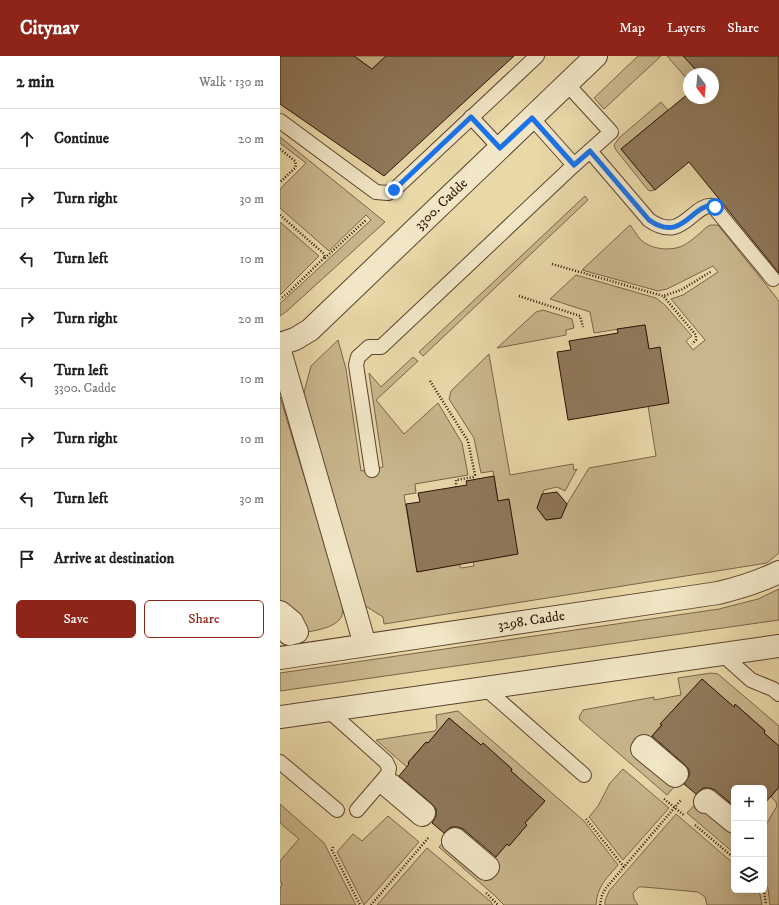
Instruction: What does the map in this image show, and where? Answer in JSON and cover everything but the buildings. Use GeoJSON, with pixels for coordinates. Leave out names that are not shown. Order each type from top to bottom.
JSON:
{"type":"FeatureCollection","features":[{"type":"Feature","properties":{"kind":"street","name":"3300. Cadde"},"geometry":{"type":"LineString","coordinates":[[280,344],[295,339],[310,330],[596,56]]}},
{"type":"Feature","properties":{"kind":"street"},"geometry":{"type":"LineString","coordinates":[[280,351],[365,645]]}},
{"type":"Feature","properties":{"kind":"street","name":"3298. Cadde"},"geometry":{"type":"LineString","coordinates":[[280,658],[718,592],[741,588],[779,572]]}},
{"type":"Feature","properties":{"kind":"street"},"geometry":{"type":"LineString","coordinates":[[280,612],[292,622],[297,632],[289,634],[284,625],[280,622]]}},
{"type":"Feature","properties":{"kind":"street"},"geometry":{"type":"LineString","coordinates":[[280,717],[779,646]]}},
{"type":"Feature","properties":{"kind":"street"},"geometry":{"type":"LineString","coordinates":[[731,824],[705,802],[707,800],[733,821]]}},
{"type":"Feature","properties":{"kind":"lane"},"geometry":{"type":"LineString","coordinates":[[280,121],[376,192],[388,192],[394,190],[537,56]]}},
{"type":"Feature","properties":{"kind":"lane"},"geometry":{"type":"LineString","coordinates":[[372,470],[356,365],[358,357],[369,347],[381,347],[611,132],[567,84]]}},
{"type":"Feature","properties":{"kind":"lane"},"geometry":{"type":"LineString","coordinates":[[471,117],[500,148]]}},
{"type":"Feature","properties":{"kind":"lane"},"geometry":{"type":"LineString","coordinates":[[532,118],[574,165]]}},
{"type":"Feature","properties":{"kind":"lane"},"geometry":{"type":"LineString","coordinates":[[590,151],[649,220],[656,224],[665,227],[674,227],[682,224],[705,207],[713,206],[773,279]]}},
{"type":"Feature","properties":{"kind":"lane"},"geometry":{"type":"LineString","coordinates":[[722,654],[751,680],[773,688],[779,694]]}},
{"type":"Feature","properties":{"kind":"lane"},"geometry":{"type":"LineString","coordinates":[[486,688],[584,775]]}},
{"type":"Feature","properties":{"kind":"lane"},"geometry":{"type":"LineString","coordinates":[[328,710],[386,762],[389,768],[388,774],[357,810]]}},
{"type":"Feature","properties":{"kind":"lane"},"geometry":{"type":"LineString","coordinates":[[280,762],[337,810]]}},
{"type":"Feature","properties":{"kind":"path"},"geometry":{"type":"LineString","coordinates":[[280,149],[295,161],[296,165],[295,168],[280,182]]}},
{"type":"Feature","properties":{"kind":"path"},"geometry":{"type":"LineString","coordinates":[[280,215],[323,253],[324,258]]}},
{"type":"Feature","properties":{"kind":"path"},"geometry":{"type":"LineString","coordinates":[[280,299],[366,220]]}},
{"type":"Feature","properties":{"kind":"path"},"geometry":{"type":"LineString","coordinates":[[552,264],[663,296],[696,335],[696,340],[692,344]]}},
{"type":"Feature","properties":{"kind":"path"},"geometry":{"type":"LineString","coordinates":[[663,296],[681,290],[712,271]]}},
{"type":"Feature","properties":{"kind":"path"},"geometry":{"type":"LineString","coordinates":[[519,296],[580,316],[583,327]]}},
{"type":"Feature","properties":{"kind":"path"},"geometry":{"type":"LineString","coordinates":[[430,381],[468,441],[470,447],[475,475],[472,478],[456,480],[456,487]]}},
{"type":"Feature","properties":{"kind":"path"},"geometry":{"type":"LineString","coordinates":[[600,905],[602,895],[606,888],[685,795]]}},
{"type":"Feature","properties":{"kind":"path"},"geometry":{"type":"LineString","coordinates":[[663,797],[687,818]]}},
{"type":"Feature","properties":{"kind":"path"},"geometry":{"type":"LineString","coordinates":[[586,819],[624,867]]}},
{"type":"Feature","properties":{"kind":"path"},"geometry":{"type":"LineString","coordinates":[[693,823],[733,857]]}},
{"type":"Feature","properties":{"kind":"path"},"geometry":{"type":"LineString","coordinates":[[371,905],[443,837]]}},
{"type":"Feature","properties":{"kind":"path"},"geometry":{"type":"LineString","coordinates":[[334,847],[332,850],[360,905]]}},
{"type":"Feature","properties":{"kind":"path"},"geometry":{"type":"LineString","coordinates":[[764,893],[766,905]]}},
{"type":"Feature","properties":{"kind":"shaded area"},"geometry":{"type":"Polygon","coordinates":[[[354,56],[386,56],[372,69],[354,56]]]}},
{"type":"Feature","properties":{"kind":"shaded area"},"geometry":{"type":"Polygon","coordinates":[[[638,56],[661,56],[604,109],[594,98],[638,56]]]}},
{"type":"Feature","properties":{"kind":"shaded area"},"geometry":{"type":"Polygon","coordinates":[[[667,56],[684,56],[694,68],[683,68],[683,74],[667,56]]]}},
{"type":"Feature","properties":{"kind":"shaded area"},"geometry":{"type":"Polygon","coordinates":[[[661,102],[668,110],[621,149],[655,190],[651,191],[648,190],[616,150],[614,145],[619,138],[661,102]]]}},
{"type":"Feature","properties":{"kind":"shaded area"},"geometry":{"type":"Polygon","coordinates":[[[280,137],[385,222],[280,316],[280,303],[371,220],[366,215],[329,251],[280,208],[280,189],[306,163],[280,143],[280,137]]]}},
{"type":"Feature","properties":{"kind":"shaded area"},"geometry":{"type":"Polygon","coordinates":[[[585,196],[588,200],[423,356],[419,352],[585,196]]]}},
{"type":"Feature","properties":{"kind":"shaded area"},"geometry":{"type":"Polygon","coordinates":[[[280,222],[319,256],[280,295],[280,222]]]}},
{"type":"Feature","properties":{"kind":"shaded area"},"geometry":{"type":"Polygon","coordinates":[[[630,225],[646,243],[657,248],[669,249],[681,247],[695,238],[708,226],[718,225],[779,301],[779,553],[767,563],[384,624],[383,617],[364,605],[303,396],[311,366],[338,340],[346,369],[361,471],[383,467],[369,373],[381,387],[413,357],[418,361],[376,400],[404,434],[438,403],[462,443],[468,475],[415,484],[416,493],[404,495],[417,572],[459,564],[461,568],[474,566],[473,561],[517,554],[508,499],[498,501],[493,471],[481,473],[474,438],[449,399],[451,391],[489,354],[510,475],[573,464],[574,470],[577,469],[565,491],[557,487],[544,490],[537,508],[546,520],[561,518],[567,504],[589,468],[656,456],[648,406],[649,349],[645,325],[594,333],[590,312],[550,299],[576,275],[656,298],[665,305],[692,336],[686,341],[693,350],[705,340],[671,299],[683,295],[718,272],[713,266],[667,289],[658,291],[582,270],[630,225]]]}},
{"type":"Feature","properties":{"kind":"shaded area"},"geometry":{"type":"Polygon","coordinates":[[[543,310],[572,319],[574,328],[566,330],[566,335],[497,348],[536,312],[543,310]]]}},
{"type":"Feature","properties":{"kind":"shaded area"},"geometry":{"type":"Polygon","coordinates":[[[280,397],[343,604],[343,612],[340,619],[329,627],[312,631],[280,635],[280,397]]]}},
{"type":"Feature","properties":{"kind":"shaded area"},"geometry":{"type":"Polygon","coordinates":[[[779,589],[779,620],[280,691],[280,673],[719,609],[758,599],[779,589]]]}},
{"type":"Feature","properties":{"kind":"shaded area"},"geometry":{"type":"Polygon","coordinates":[[[711,673],[718,674],[779,726],[779,746],[764,733],[765,730],[736,705],[734,707],[702,679],[680,704],[679,703],[644,746],[680,780],[667,795],[580,720],[579,717],[583,710],[654,697],[654,700],[681,695],[678,678],[711,673]]]}},
{"type":"Feature","properties":{"kind":"shaded area"},"geometry":{"type":"Polygon","coordinates":[[[458,711],[584,821],[618,865],[600,887],[596,905],[504,905],[439,847],[448,837],[486,868],[507,844],[509,846],[527,825],[525,823],[545,801],[511,771],[512,769],[483,743],[481,745],[449,718],[428,743],[426,742],[408,762],[409,764],[407,767],[376,740],[435,731],[437,728],[436,715],[458,711]]]}},
{"type":"Feature","properties":{"kind":"shaded area"},"geometry":{"type":"Polygon","coordinates":[[[623,769],[669,808],[623,860],[589,817],[598,806],[610,783],[623,769]]]}},
{"type":"Feature","properties":{"kind":"shaded area"},"geometry":{"type":"Polygon","coordinates":[[[779,787],[779,905],[770,905],[767,887],[767,823],[777,806],[776,802],[771,797],[779,787]]]}},
{"type":"Feature","properties":{"kind":"shaded area"},"geometry":{"type":"Polygon","coordinates":[[[701,798],[731,823],[731,850],[687,813],[701,798]]]}},
{"type":"Feature","properties":{"kind":"shaded area"},"geometry":{"type":"Polygon","coordinates":[[[280,804],[324,843],[356,905],[280,905],[280,889],[282,884],[280,881],[280,861],[299,839],[280,823],[280,804]]]}},
{"type":"Feature","properties":{"kind":"shaded area"},"geometry":{"type":"Polygon","coordinates":[[[676,814],[731,861],[731,893],[760,893],[762,905],[707,905],[705,897],[698,892],[639,887],[633,893],[634,899],[638,905],[605,905],[609,891],[676,814]]]}},
{"type":"Feature","properties":{"kind":"shaded area"},"geometry":{"type":"Polygon","coordinates":[[[388,816],[419,842],[364,905],[337,852],[353,834],[362,841],[388,816]]]}},
{"type":"Feature","properties":{"kind":"shaded area"},"geometry":{"type":"Polygon","coordinates":[[[427,848],[490,901],[493,905],[377,905],[427,848]]]}},
{"type":"Feature","properties":{"kind":"route"},"geometry":{"type":"LineString","coordinates":[[394,190],[471,117],[500,148],[532,118],[574,165],[590,151],[649,220],[656,224],[665,227],[674,227],[682,224],[707,206],[710,205],[715,207]]}}]}
